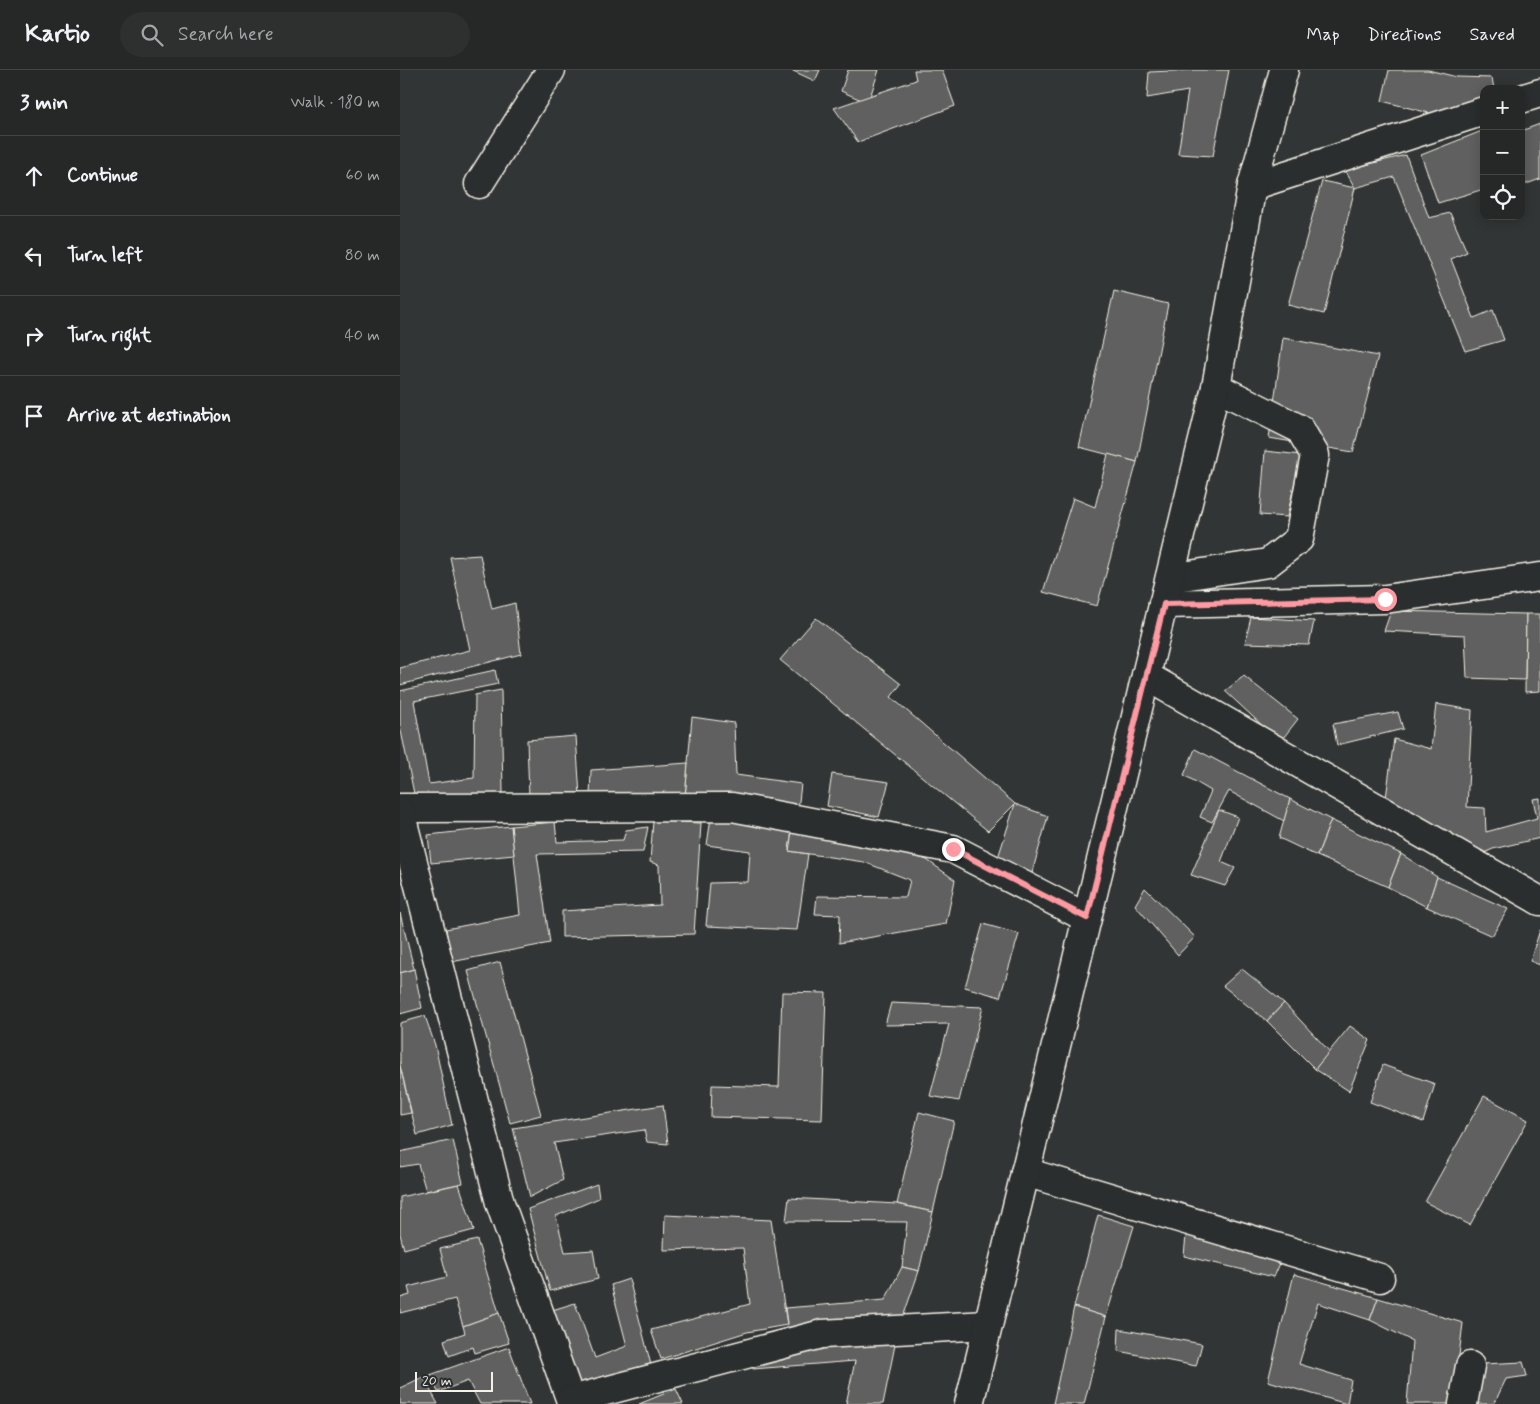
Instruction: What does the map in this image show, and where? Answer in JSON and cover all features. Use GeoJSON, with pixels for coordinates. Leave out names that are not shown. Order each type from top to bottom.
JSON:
{"type":"FeatureCollection","features":[{"type":"Feature","properties":{"kind":"street"},"geometry":{"type":"LineString","coordinates":[[478,184],[550,70]]}},
{"type":"Feature","properties":{"kind":"street"},"geometry":{"type":"LineString","coordinates":[[969,1404],[1216,387],[1252,186],[1284,70]]}},
{"type":"Feature","properties":{"kind":"street"},"geometry":{"type":"LineString","coordinates":[[1525,98],[1540,93]]}},
{"type":"Feature","properties":{"kind":"street"},"geometry":{"type":"LineString","coordinates":[[1252,186],[1480,112]]}},
{"type":"Feature","properties":{"kind":"street"},"geometry":{"type":"LineString","coordinates":[[1170,578],[1268,564],[1299,539],[1315,455],[1300,428],[1216,387]]}},
{"type":"Feature","properties":{"kind":"street"},"geometry":{"type":"LineString","coordinates":[[1164,604],[1385,599],[1540,577]]}},
{"type":"Feature","properties":{"kind":"street"},"geometry":{"type":"LineString","coordinates":[[1146,676],[1540,901]]}},
{"type":"Feature","properties":{"kind":"street"},"geometry":{"type":"LineString","coordinates":[[988,1325],[822,1334],[571,1402],[500,1203],[400,810],[732,807],[953,849],[1087,918]]}},
{"type":"Feature","properties":{"kind":"street"},"geometry":{"type":"LineString","coordinates":[[1025,1172],[1380,1278]]}},
{"type":"Feature","properties":{"kind":"street"},"geometry":{"type":"LineString","coordinates":[[1463,1404],[1470,1366]]}},
{"type":"Feature","properties":{"kind":"building"},"geometry":{"type":"Polygon","coordinates":[[[791,70],[820,70],[815,81],[791,70]]]}},
{"type":"Feature","properties":{"kind":"building"},"geometry":{"type":"Polygon","coordinates":[[[848,70],[879,70],[868,103],[841,91],[848,70]]]}},
{"type":"Feature","properties":{"kind":"building"},"geometry":{"type":"Polygon","coordinates":[[[914,70],[942,70],[955,106],[858,142],[834,108],[916,80],[914,70]]]}},
{"type":"Feature","properties":{"kind":"building"},"geometry":{"type":"Polygon","coordinates":[[[1229,70],[1213,156],[1178,154],[1188,91],[1147,98],[1149,72],[1229,70]]]}},
{"type":"Feature","properties":{"kind":"building"},"geometry":{"type":"Polygon","coordinates":[[[1389,70],[1428,70],[1457,77],[1492,78],[1493,85],[1480,85],[1480,101],[1441,116],[1382,101],[1389,70]]]}},
{"type":"Feature","properties":{"kind":"building"},"geometry":{"type":"Polygon","coordinates":[[[1540,124],[1540,179],[1525,185],[1525,130],[1540,124]]]}},
{"type":"Feature","properties":{"kind":"building"},"geometry":{"type":"Polygon","coordinates":[[[1480,132],[1480,190],[1438,203],[1421,155],[1480,132]]]}},
{"type":"Feature","properties":{"kind":"building"},"geometry":{"type":"Polygon","coordinates":[[[1406,155],[1429,218],[1450,213],[1467,252],[1451,259],[1474,318],[1493,310],[1504,340],[1465,351],[1394,177],[1355,188],[1345,170],[1406,155]]]}},
{"type":"Feature","properties":{"kind":"building"},"geometry":{"type":"Polygon","coordinates":[[[1322,181],[1355,188],[1324,314],[1288,305],[1322,181]]]}},
{"type":"Feature","properties":{"kind":"building"},"geometry":{"type":"Polygon","coordinates":[[[1114,291],[1168,304],[1137,462],[1079,447],[1114,291]]]}},
{"type":"Feature","properties":{"kind":"building"},"geometry":{"type":"Polygon","coordinates":[[[1283,338],[1378,356],[1353,452],[1269,438],[1283,338]]]}},
{"type":"Feature","properties":{"kind":"building"},"geometry":{"type":"Polygon","coordinates":[[[1265,451],[1301,455],[1287,517],[1260,515],[1265,451]]]}},
{"type":"Feature","properties":{"kind":"building"},"geometry":{"type":"Polygon","coordinates":[[[1108,454],[1137,462],[1097,606],[1043,592],[1073,498],[1095,507],[1108,454]]]}},
{"type":"Feature","properties":{"kind":"building"},"geometry":{"type":"Polygon","coordinates":[[[480,555],[492,609],[515,603],[521,654],[400,685],[400,668],[470,650],[450,557],[480,555]]]}},
{"type":"Feature","properties":{"kind":"building"},"geometry":{"type":"Polygon","coordinates":[[[1391,611],[1526,614],[1525,680],[1467,678],[1465,635],[1384,631],[1391,611]]]}},
{"type":"Feature","properties":{"kind":"building"},"geometry":{"type":"Polygon","coordinates":[[[1526,614],[1540,614],[1540,691],[1525,692],[1526,614]]]}},
{"type":"Feature","properties":{"kind":"building"},"geometry":{"type":"Polygon","coordinates":[[[1251,617],[1314,621],[1309,645],[1245,643],[1251,617]]]}},
{"type":"Feature","properties":{"kind":"building"},"geometry":{"type":"Polygon","coordinates":[[[816,618],[901,684],[891,697],[1015,804],[988,831],[780,660],[816,618]]]}},
{"type":"Feature","properties":{"kind":"building"},"geometry":{"type":"Polygon","coordinates":[[[495,670],[498,684],[414,701],[429,784],[474,778],[475,695],[501,690],[503,793],[417,808],[400,726],[400,691],[495,670]]]}},
{"type":"Feature","properties":{"kind":"building"},"geometry":{"type":"Polygon","coordinates":[[[1244,676],[1298,719],[1280,742],[1225,691],[1244,676]]]}},
{"type":"Feature","properties":{"kind":"building"},"geometry":{"type":"Polygon","coordinates":[[[1436,704],[1472,710],[1467,807],[1485,808],[1486,832],[1537,818],[1533,799],[1540,798],[1540,838],[1493,849],[1484,853],[1484,857],[1386,798],[1394,739],[1431,749],[1436,704]]]}},
{"type":"Feature","properties":{"kind":"building"},"geometry":{"type":"Polygon","coordinates":[[[1398,712],[1403,729],[1337,745],[1333,724],[1398,712]]]}},
{"type":"Feature","properties":{"kind":"building"},"geometry":{"type":"Polygon","coordinates":[[[692,717],[734,723],[736,775],[801,784],[798,810],[685,797],[692,717]]]}},
{"type":"Feature","properties":{"kind":"building"},"geometry":{"type":"Polygon","coordinates":[[[576,736],[580,796],[529,796],[527,740],[576,736]]]}},
{"type":"Feature","properties":{"kind":"building"},"geometry":{"type":"Polygon","coordinates":[[[1195,749],[1290,799],[1284,821],[1229,791],[1212,822],[1200,817],[1211,791],[1184,775],[1195,749]]]}},
{"type":"Feature","properties":{"kind":"building"},"geometry":{"type":"Polygon","coordinates":[[[688,763],[685,797],[590,798],[591,770],[688,763]]]}},
{"type":"Feature","properties":{"kind":"building"},"geometry":{"type":"Polygon","coordinates":[[[832,774],[889,782],[879,817],[827,806],[832,774]]]}},
{"type":"Feature","properties":{"kind":"building"},"geometry":{"type":"Polygon","coordinates":[[[1290,799],[1331,820],[1317,856],[1279,838],[1290,799]]]}},
{"type":"Feature","properties":{"kind":"building"},"geometry":{"type":"Polygon","coordinates":[[[1015,804],[1048,816],[1032,873],[996,864],[1015,804]]]}},
{"type":"Feature","properties":{"kind":"building"},"geometry":{"type":"Polygon","coordinates":[[[1219,810],[1238,817],[1221,862],[1235,868],[1225,886],[1191,875],[1219,810]]]}},
{"type":"Feature","properties":{"kind":"building"},"geometry":{"type":"Polygon","coordinates":[[[711,818],[792,831],[789,851],[808,854],[797,930],[706,926],[710,883],[748,882],[750,851],[707,845],[711,818]]]}},
{"type":"Feature","properties":{"kind":"building"},"geometry":{"type":"Polygon","coordinates":[[[1331,820],[1401,854],[1388,887],[1317,856],[1331,820]]]}},
{"type":"Feature","properties":{"kind":"building"},"geometry":{"type":"Polygon","coordinates":[[[653,821],[701,823],[694,934],[562,937],[562,911],[660,905],[659,865],[650,862],[653,821]]]}},
{"type":"Feature","properties":{"kind":"building"},"geometry":{"type":"Polygon","coordinates":[[[555,822],[557,842],[623,840],[626,830],[648,827],[643,852],[537,854],[550,943],[451,962],[446,929],[520,915],[511,826],[555,822]]]}},
{"type":"Feature","properties":{"kind":"building"},"geometry":{"type":"Polygon","coordinates":[[[511,826],[514,855],[431,863],[428,835],[511,826]]]}},
{"type":"Feature","properties":{"kind":"building"},"geometry":{"type":"Polygon","coordinates":[[[792,831],[860,838],[927,860],[955,880],[946,924],[839,943],[840,915],[815,914],[817,896],[906,897],[910,880],[864,862],[789,851],[792,831]]]}},
{"type":"Feature","properties":{"kind":"building"},"geometry":{"type":"Polygon","coordinates":[[[1401,854],[1437,877],[1427,907],[1388,887],[1401,854]]]}},
{"type":"Feature","properties":{"kind":"building"},"geometry":{"type":"Polygon","coordinates":[[[1437,877],[1508,909],[1492,936],[1427,907],[1437,877]]]}},
{"type":"Feature","properties":{"kind":"building"},"geometry":{"type":"Polygon","coordinates":[[[1145,888],[1195,937],[1178,955],[1135,905],[1145,888]]]}},
{"type":"Feature","properties":{"kind":"building"},"geometry":{"type":"Polygon","coordinates":[[[400,913],[414,969],[400,973],[400,913]]]}},
{"type":"Feature","properties":{"kind":"building"},"geometry":{"type":"Polygon","coordinates":[[[983,924],[1019,934],[1000,997],[965,987],[983,924]]]}},
{"type":"Feature","properties":{"kind":"building"},"geometry":{"type":"Polygon","coordinates":[[[1540,930],[1540,965],[1530,961],[1540,930]]]}},
{"type":"Feature","properties":{"kind":"building"},"geometry":{"type":"Polygon","coordinates":[[[500,962],[541,1115],[510,1123],[468,971],[500,962]]]}},
{"type":"Feature","properties":{"kind":"building"},"geometry":{"type":"Polygon","coordinates":[[[414,969],[422,1008],[400,1014],[400,973],[414,969]]]}},
{"type":"Feature","properties":{"kind":"building"},"geometry":{"type":"Polygon","coordinates":[[[1242,969],[1284,1003],[1267,1021],[1223,986],[1242,969]]]}},
{"type":"Feature","properties":{"kind":"building"},"geometry":{"type":"Polygon","coordinates":[[[782,992],[826,993],[822,1120],[711,1117],[712,1085],[779,1087],[782,992]]]}},
{"type":"Feature","properties":{"kind":"building"},"geometry":{"type":"Polygon","coordinates":[[[891,1003],[983,1007],[959,1101],[930,1096],[949,1024],[885,1025],[891,1003]]]}},
{"type":"Feature","properties":{"kind":"building"},"geometry":{"type":"Polygon","coordinates":[[[1284,1003],[1330,1052],[1315,1069],[1267,1021],[1284,1003]]]}},
{"type":"Feature","properties":{"kind":"building"},"geometry":{"type":"Polygon","coordinates":[[[425,1016],[435,1045],[452,1125],[417,1135],[400,1066],[400,1023],[425,1016]]]}},
{"type":"Feature","properties":{"kind":"building"},"geometry":{"type":"Polygon","coordinates":[[[1350,1026],[1370,1040],[1349,1091],[1315,1069],[1350,1026]]]}},
{"type":"Feature","properties":{"kind":"building"},"geometry":{"type":"Polygon","coordinates":[[[1383,1065],[1435,1084],[1423,1122],[1370,1102],[1383,1065]]]}},
{"type":"Feature","properties":{"kind":"building"},"geometry":{"type":"Polygon","coordinates":[[[400,1066],[411,1113],[400,1115],[400,1066]]]}},
{"type":"Feature","properties":{"kind":"building"},"geometry":{"type":"Polygon","coordinates":[[[1484,1096],[1528,1120],[1470,1225],[1425,1202],[1484,1096]]]}},
{"type":"Feature","properties":{"kind":"building"},"geometry":{"type":"Polygon","coordinates":[[[663,1105],[668,1144],[647,1142],[644,1130],[554,1143],[563,1180],[530,1197],[513,1128],[663,1105]]]}},
{"type":"Feature","properties":{"kind":"building"},"geometry":{"type":"Polygon","coordinates":[[[919,1112],[954,1121],[933,1212],[897,1204],[919,1112]]]}},
{"type":"Feature","properties":{"kind":"building"},"geometry":{"type":"Polygon","coordinates":[[[453,1140],[463,1183],[426,1191],[418,1164],[400,1167],[400,1152],[453,1140]]]}},
{"type":"Feature","properties":{"kind":"building"},"geometry":{"type":"Polygon","coordinates":[[[459,1184],[474,1230],[404,1249],[400,1234],[400,1197],[459,1184]]]}},
{"type":"Feature","properties":{"kind":"building"},"geometry":{"type":"Polygon","coordinates":[[[597,1184],[599,1198],[556,1216],[565,1252],[593,1250],[598,1279],[550,1291],[528,1209],[597,1184]]]}},
{"type":"Feature","properties":{"kind":"building"},"geometry":{"type":"Polygon","coordinates":[[[789,1198],[897,1204],[933,1212],[919,1271],[902,1267],[907,1222],[786,1221],[789,1198]]]}},
{"type":"Feature","properties":{"kind":"building"},"geometry":{"type":"Polygon","coordinates":[[[665,1215],[771,1220],[787,1325],[747,1332],[661,1359],[651,1330],[750,1304],[743,1248],[664,1250],[665,1215]]]}},
{"type":"Feature","properties":{"kind":"building"},"geometry":{"type":"Polygon","coordinates":[[[1098,1215],[1134,1226],[1106,1317],[1074,1307],[1098,1215]]]}},
{"type":"Feature","properties":{"kind":"building"},"geometry":{"type":"Polygon","coordinates":[[[1186,1235],[1281,1261],[1274,1277],[1184,1256],[1186,1235]]]}},
{"type":"Feature","properties":{"kind":"building"},"geometry":{"type":"Polygon","coordinates":[[[477,1240],[499,1313],[463,1326],[455,1299],[400,1313],[400,1298],[410,1295],[408,1287],[447,1277],[440,1249],[477,1240]]]}},
{"type":"Feature","properties":{"kind":"building"},"geometry":{"type":"Polygon","coordinates":[[[902,1267],[919,1271],[902,1320],[788,1331],[785,1308],[885,1300],[902,1267]]]}},
{"type":"Feature","properties":{"kind":"building"},"geometry":{"type":"Polygon","coordinates":[[[1294,1274],[1378,1298],[1370,1320],[1318,1303],[1299,1364],[1351,1380],[1347,1404],[1268,1381],[1294,1274]]]}},
{"type":"Feature","properties":{"kind":"building"},"geometry":{"type":"Polygon","coordinates":[[[629,1279],[651,1365],[580,1389],[549,1311],[575,1303],[595,1358],[627,1346],[611,1285],[629,1279]]]}},
{"type":"Feature","properties":{"kind":"building"},"geometry":{"type":"Polygon","coordinates":[[[1378,1298],[1463,1323],[1453,1404],[1407,1404],[1412,1341],[1370,1320],[1378,1298]]]}},
{"type":"Feature","properties":{"kind":"building"},"geometry":{"type":"Polygon","coordinates":[[[1074,1307],[1106,1317],[1084,1404],[1053,1404],[1074,1307]]]}},
{"type":"Feature","properties":{"kind":"building"},"geometry":{"type":"Polygon","coordinates":[[[499,1313],[509,1343],[475,1353],[473,1347],[449,1356],[444,1340],[465,1333],[463,1326],[499,1313]]]}},
{"type":"Feature","properties":{"kind":"building"},"geometry":{"type":"Polygon","coordinates":[[[1119,1329],[1202,1344],[1196,1366],[1118,1351],[1119,1329]]]}},
{"type":"Feature","properties":{"kind":"building"},"geometry":{"type":"Polygon","coordinates":[[[859,1332],[896,1340],[883,1404],[846,1404],[855,1361],[753,1369],[752,1356],[859,1332]]]}},
{"type":"Feature","properties":{"kind":"building"},"geometry":{"type":"Polygon","coordinates":[[[509,1347],[530,1404],[480,1404],[468,1381],[438,1392],[430,1375],[509,1347]]]}},
{"type":"Feature","properties":{"kind":"building"},"geometry":{"type":"Polygon","coordinates":[[[1523,1362],[1527,1376],[1506,1379],[1494,1404],[1477,1404],[1483,1364],[1523,1362]]]}},
{"type":"Feature","properties":{"kind":"building"},"geometry":{"type":"Polygon","coordinates":[[[423,1377],[438,1404],[400,1404],[400,1388],[423,1377]]]}},
{"type":"Feature","properties":{"kind":"building"},"geometry":{"type":"Polygon","coordinates":[[[676,1389],[683,1404],[639,1404],[676,1389]]]}},
{"type":"Feature","properties":{"kind":"route"},"geometry":{"type":"LineString","coordinates":[[953,849],[1087,918],[1164,604],[1385,599]]}}]}
